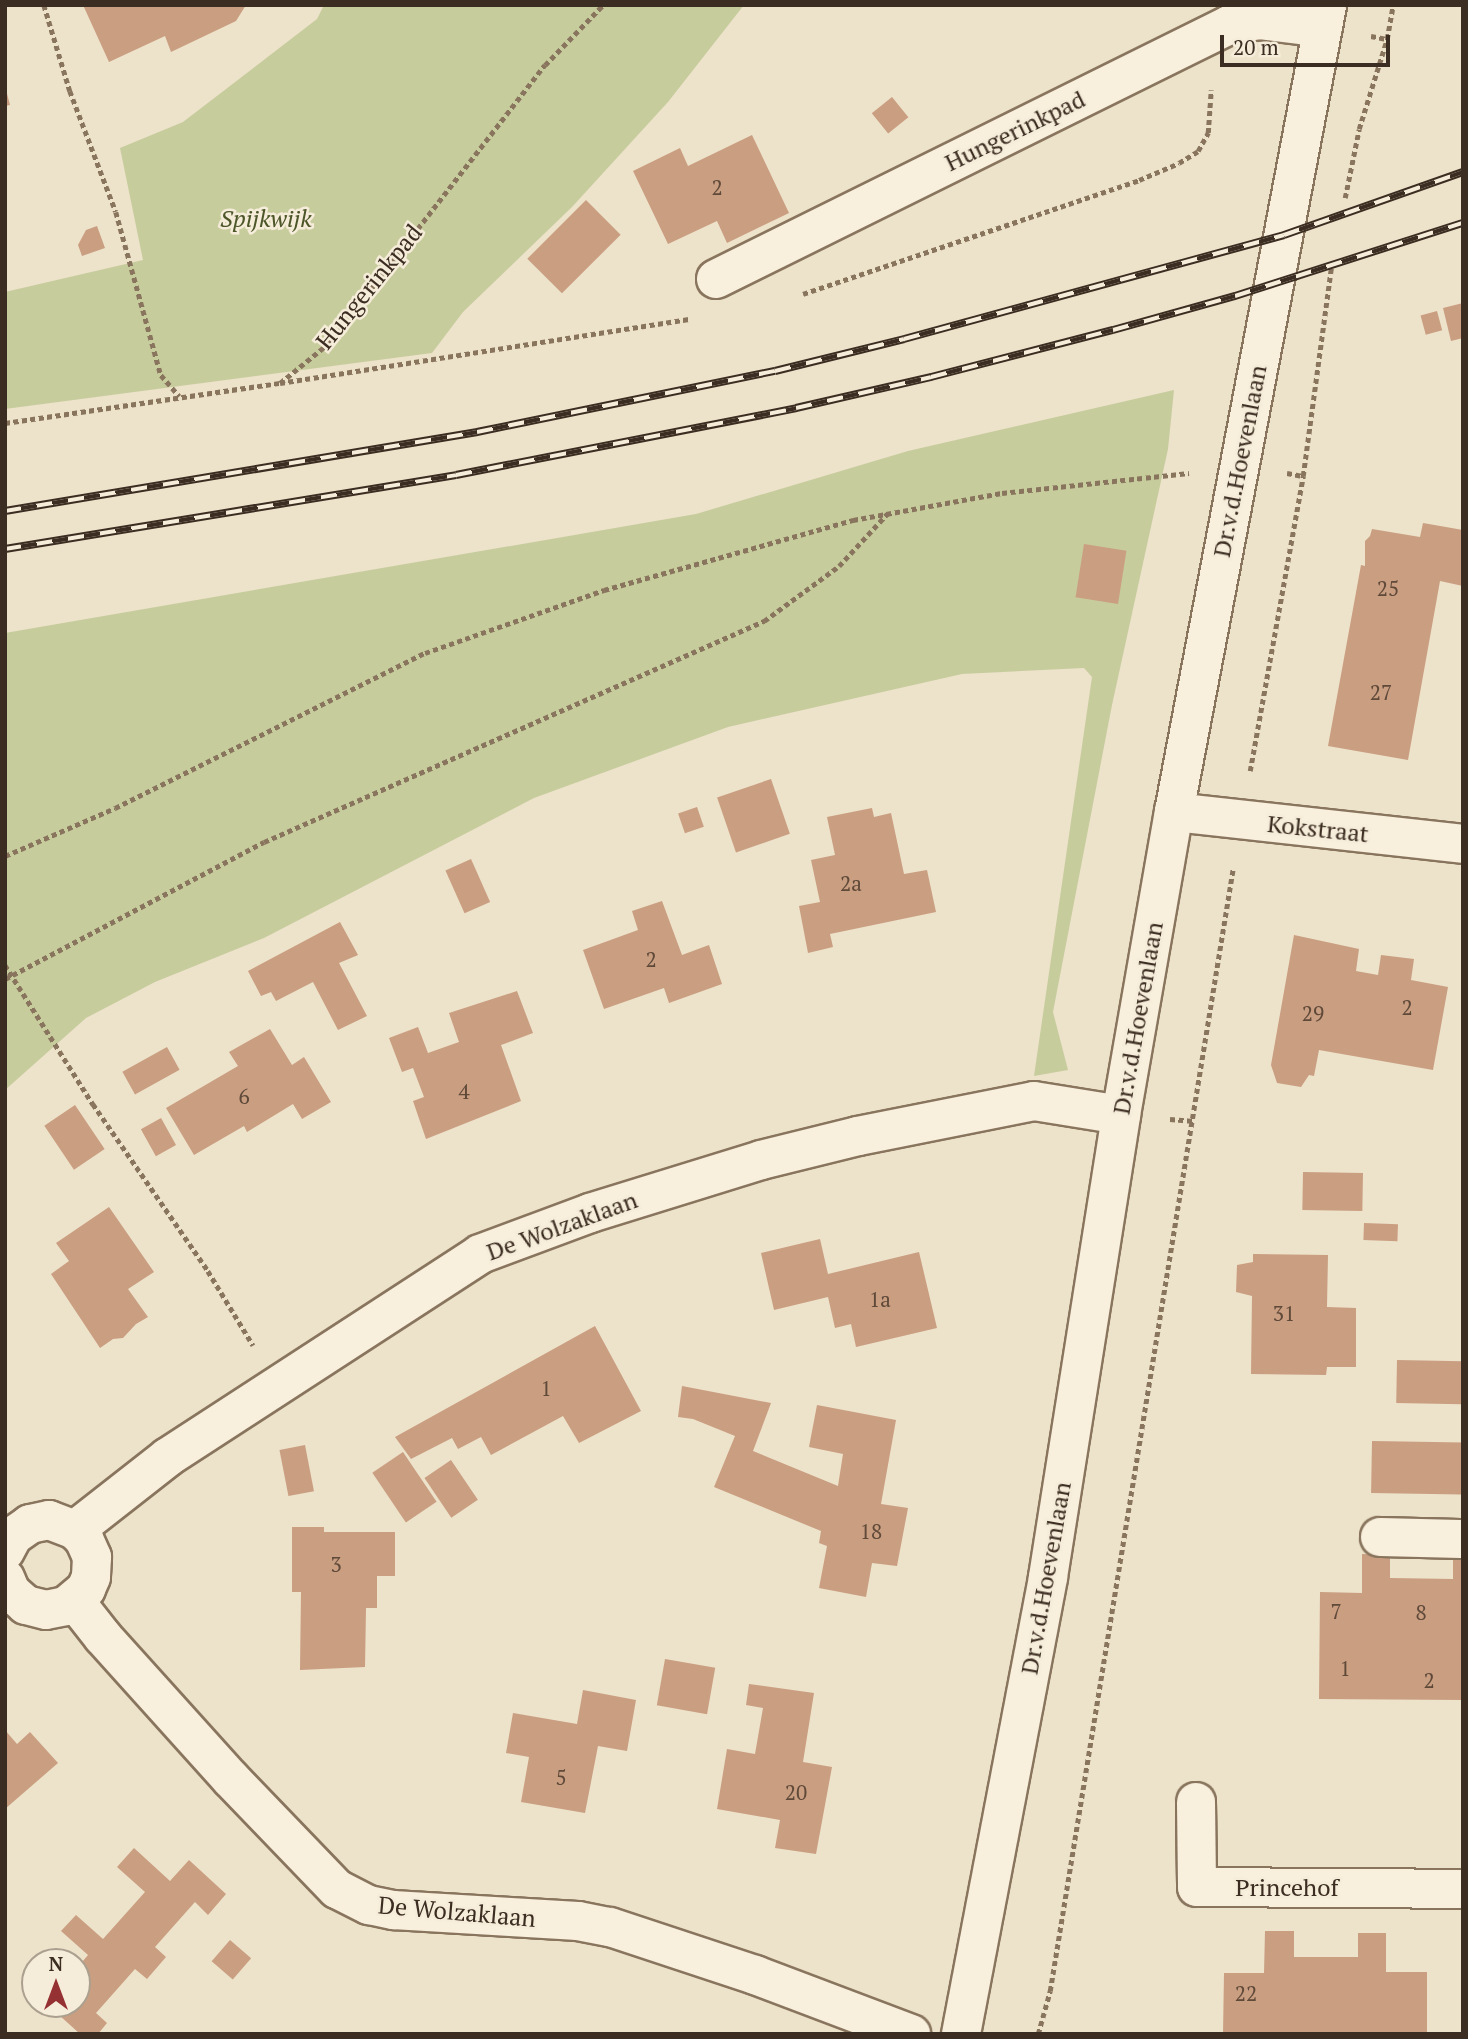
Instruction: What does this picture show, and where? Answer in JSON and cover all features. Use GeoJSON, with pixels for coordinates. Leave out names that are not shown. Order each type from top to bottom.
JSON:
{"type":"FeatureCollection","features":[{"type":"Feature","properties":{"kind":"street","name":"Hungerinkpad"},"geometry":{"type":"LineString","coordinates":[[716,279],[1229,25],[1259,20],[1325,17]]}},
{"type":"Feature","properties":{"kind":"street","name":"Dr.v.d.Hoevenlaan"},"geometry":{"type":"LineString","coordinates":[[961,2034],[1048,1577],[1121,1115],[1174,812],[1325,17]]}},
{"type":"Feature","properties":{"kind":"street","name":"Kokstraat"},"geometry":{"type":"LineString","coordinates":[[1174,812],[1463,845]]}},
{"type":"Feature","properties":{"kind":"street","name":"De Wolzaklaan"},"geometry":{"type":"LineString","coordinates":[[75,1530],[167,1457],[480,1254],[603,1209],[761,1160],[846,1139],[1034,1101],[1121,1115]]}},
{"type":"Feature","properties":{"kind":"street"},"geometry":{"type":"LineString","coordinates":[[5,1551],[13,1536],[30,1524],[49,1520],[75,1530],[84,1539],[92,1557],[91,1577],[86,1589],[66,1606],[46,1610],[26,1605],[11,1592],[5,1578]]}},
{"type":"Feature","properties":{"kind":"street"},"geometry":{"type":"LineString","coordinates":[[1380,1537],[1463,1539]]}},
{"type":"Feature","properties":{"kind":"street","name":"De Wolzaklaan"},"geometry":{"type":"LineString","coordinates":[[74,1600],[103,1637],[221,1768],[337,1889],[369,1905],[393,1910],[578,1921],[610,1927],[742,1971],[911,2034]]}},
{"type":"Feature","properties":{"kind":"street","name":"Princehof"},"geometry":{"type":"LineString","coordinates":[[1196,1802],[1197,1887],[1463,1888]]}},
{"type":"Feature","properties":{"kind":"path"},"geometry":{"type":"LineString","coordinates":[[44,5],[70,91],[116,212],[161,375],[179,397]]}},
{"type":"Feature","properties":{"kind":"path","name":"Hungerinkpad"},"geometry":{"type":"LineString","coordinates":[[5,423],[280,383],[329,343],[545,65],[603,5]]}},
{"type":"Feature","properties":{"kind":"path"},"geometry":{"type":"LineString","coordinates":[[1343,203],[1359,129],[1387,39],[1393,5]]}},
{"type":"Feature","properties":{"kind":"path"},"geometry":{"type":"LineString","coordinates":[[1038,2034],[1050,1992],[1241,821],[1303,476],[1331,265]]}},
{"type":"Feature","properties":{"kind":"path"},"geometry":{"type":"LineString","coordinates":[[5,856],[115,808],[425,653],[604,590],[853,520],[1002,493],[1201,472]]}},
{"type":"Feature","properties":{"kind":"path"},"geometry":{"type":"LineString","coordinates":[[5,979],[264,842],[764,621],[839,566],[887,514]]}},
{"type":"Feature","properties":{"kind":"path"},"geometry":{"type":"LineString","coordinates":[[5,965],[93,1104],[208,1271],[277,1385]]}},
{"type":"Feature","properties":{"kind":"green space","name":"Spijkwijk"},"geometry":{"type":"Polygon","coordinates":[[[324,5],[744,5],[668,102],[572,207],[463,312],[432,353],[5,409],[5,292],[143,260],[120,148],[183,122],[317,19],[324,5]]]}},
{"type":"Feature","properties":{"kind":"green space"},"geometry":{"type":"Polygon","coordinates":[[[1174,390],[1168,449],[1112,705],[1053,1012],[1068,1070],[1034,1076],[1092,677],[1084,668],[962,674],[728,727],[534,798],[264,938],[155,982],[86,1018],[5,1090],[5,633],[696,514],[908,451],[1174,390]]]}},
{"type":"Feature","properties":{"kind":"building"},"geometry":{"type":"Polygon","coordinates":[[[83,5],[246,5],[236,21],[171,52],[165,36],[109,62],[83,5]]]}},
{"type":"Feature","properties":{"kind":"building"},"geometry":{"type":"Polygon","coordinates":[[[5,86],[10,105],[5,106],[5,86]]]}},
{"type":"Feature","properties":{"kind":"building"},"geometry":{"type":"Polygon","coordinates":[[[892,97],[908,117],[888,134],[872,113],[892,97]]]}},
{"type":"Feature","properties":{"kind":"building"},"geometry":{"type":"Polygon","coordinates":[[[752,135],[789,213],[727,243],[717,221],[668,244],[633,171],[680,148],[688,166],[752,135]]]}},
{"type":"Feature","properties":{"kind":"building"},"geometry":{"type":"Polygon","coordinates":[[[586,200],[621,235],[562,293],[527,259],[586,200]]]}},
{"type":"Feature","properties":{"kind":"building"},"geometry":{"type":"Polygon","coordinates":[[[97,226],[105,248],[82,256],[78,245],[86,230],[97,226]]]}},
{"type":"Feature","properties":{"kind":"building"},"geometry":{"type":"Polygon","coordinates":[[[1463,303],[1463,338],[1451,341],[1443,308],[1463,303]]]}},
{"type":"Feature","properties":{"kind":"building"},"geometry":{"type":"Polygon","coordinates":[[[1437,311],[1442,330],[1426,335],[1421,315],[1437,311]]]}},
{"type":"Feature","properties":{"kind":"building"},"geometry":{"type":"Polygon","coordinates":[[[1423,523],[1463,530],[1463,586],[1440,581],[1408,760],[1328,746],[1361,565],[1365,566],[1365,541],[1372,529],[1420,537],[1423,523]]]}},
{"type":"Feature","properties":{"kind":"building"},"geometry":{"type":"Polygon","coordinates":[[[1084,544],[1126,551],[1118,604],[1076,597],[1084,544]]]}},
{"type":"Feature","properties":{"kind":"building"},"geometry":{"type":"Polygon","coordinates":[[[771,779],[790,834],[736,852],[717,798],[771,779]]]}},
{"type":"Feature","properties":{"kind":"building"},"geometry":{"type":"Polygon","coordinates":[[[697,807],[704,827],[685,833],[678,814],[697,807]]]}},
{"type":"Feature","properties":{"kind":"building"},"geometry":{"type":"Polygon","coordinates":[[[872,808],[874,817],[891,813],[904,874],[927,870],[936,912],[830,934],[833,947],[808,953],[799,906],[820,902],[811,860],[835,855],[827,817],[872,808]]]}},
{"type":"Feature","properties":{"kind":"building"},"geometry":{"type":"Polygon","coordinates":[[[471,859],[490,902],[465,913],[445,870],[471,859]]]}},
{"type":"Feature","properties":{"kind":"building"},"geometry":{"type":"Polygon","coordinates":[[[662,901],[682,955],[709,945],[722,984],[669,1003],[664,988],[604,1009],[583,950],[638,930],[632,911],[662,901]]]}},
{"type":"Feature","properties":{"kind":"building"},"geometry":{"type":"Polygon","coordinates":[[[340,922],[358,955],[339,963],[367,1016],[338,1030],[313,982],[276,1001],[271,992],[261,996],[248,971],[340,922]]]}},
{"type":"Feature","properties":{"kind":"building"},"geometry":{"type":"Polygon","coordinates":[[[1294,935],[1359,949],[1356,971],[1378,975],[1381,955],[1414,959],[1411,980],[1448,987],[1433,1070],[1319,1050],[1314,1076],[1309,1075],[1301,1087],[1277,1083],[1271,1065],[1294,935]]]}},
{"type":"Feature","properties":{"kind":"building"},"geometry":{"type":"Polygon","coordinates":[[[517,991],[533,1033],[501,1045],[521,1101],[426,1139],[413,1101],[424,1097],[413,1068],[402,1072],[389,1038],[418,1027],[428,1053],[459,1042],[449,1013],[517,991]]]}},
{"type":"Feature","properties":{"kind":"building"},"geometry":{"type":"Polygon","coordinates":[[[270,1029],[292,1065],[304,1057],[331,1102],[302,1119],[293,1104],[247,1132],[244,1126],[194,1155],[166,1108],[238,1066],[229,1052],[270,1029]]]}},
{"type":"Feature","properties":{"kind":"building"},"geometry":{"type":"Polygon","coordinates":[[[167,1047],[180,1070],[135,1094],[122,1072],[167,1047]]]}},
{"type":"Feature","properties":{"kind":"building"},"geometry":{"type":"Polygon","coordinates":[[[75,1105],[105,1149],[74,1170],[44,1126],[75,1105]]]}},
{"type":"Feature","properties":{"kind":"building"},"geometry":{"type":"Polygon","coordinates":[[[161,1118],[176,1145],[156,1156],[141,1129],[161,1118]]]}},
{"type":"Feature","properties":{"kind":"building"},"geometry":{"type":"Polygon","coordinates":[[[1303,1172],[1363,1173],[1362,1211],[1302,1210],[1303,1172]]]}},
{"type":"Feature","properties":{"kind":"building"},"geometry":{"type":"Polygon","coordinates":[[[109,1207],[154,1272],[128,1289],[148,1317],[136,1324],[123,1338],[113,1339],[100,1348],[51,1274],[69,1261],[56,1243],[109,1207]]]}},
{"type":"Feature","properties":{"kind":"building"},"geometry":{"type":"Polygon","coordinates":[[[1364,1223],[1398,1224],[1397,1241],[1363,1240],[1364,1223]]]}},
{"type":"Feature","properties":{"kind":"building"},"geometry":{"type":"Polygon","coordinates":[[[820,1239],[828,1274],[919,1252],[937,1328],[856,1347],[851,1324],[835,1328],[828,1297],[774,1310],[761,1253],[820,1239]]]}},
{"type":"Feature","properties":{"kind":"building"},"geometry":{"type":"Polygon","coordinates":[[[1253,1254],[1328,1255],[1327,1307],[1356,1308],[1356,1367],[1327,1367],[1326,1375],[1251,1374],[1252,1296],[1236,1292],[1237,1265],[1253,1262],[1253,1254]]]}},
{"type":"Feature","properties":{"kind":"building"},"geometry":{"type":"Polygon","coordinates":[[[595,1326],[641,1411],[579,1443],[563,1416],[491,1455],[481,1437],[458,1449],[452,1438],[411,1459],[395,1437],[595,1326]]]}},
{"type":"Feature","properties":{"kind":"building"},"geometry":{"type":"Polygon","coordinates":[[[1397,1360],[1463,1361],[1462,1404],[1396,1403],[1397,1360]]]}},
{"type":"Feature","properties":{"kind":"building"},"geometry":{"type":"Polygon","coordinates":[[[682,1386],[771,1403],[753,1451],[838,1486],[843,1454],[809,1447],[817,1405],[896,1420],[881,1504],[908,1508],[897,1566],[872,1563],[866,1597],[819,1588],[827,1546],[819,1543],[821,1531],[714,1487],[735,1436],[693,1419],[678,1417],[682,1386]]]}},
{"type":"Feature","properties":{"kind":"building"},"geometry":{"type":"Polygon","coordinates":[[[1372,1441],[1463,1443],[1462,1495],[1371,1493],[1372,1441]]]}},
{"type":"Feature","properties":{"kind":"building"},"geometry":{"type":"Polygon","coordinates":[[[305,1445],[314,1491],[288,1496],[279,1450],[305,1445]]]}},
{"type":"Feature","properties":{"kind":"building"},"geometry":{"type":"Polygon","coordinates":[[[403,1452],[437,1502],[406,1522],[372,1473],[403,1452]]]}},
{"type":"Feature","properties":{"kind":"building"},"geometry":{"type":"Polygon","coordinates":[[[451,1460],[478,1500],[451,1518],[424,1478],[451,1460]]]}},
{"type":"Feature","properties":{"kind":"building"},"geometry":{"type":"Polygon","coordinates":[[[292,1527],[324,1527],[324,1532],[395,1532],[395,1576],[377,1576],[377,1608],[366,1608],[365,1667],[300,1670],[301,1592],[292,1592],[292,1527]]]}},
{"type":"Feature","properties":{"kind":"building"},"geometry":{"type":"Polygon","coordinates":[[[1362,1554],[1390,1555],[1390,1578],[1453,1579],[1453,1554],[1463,1554],[1463,1700],[1319,1699],[1320,1592],[1362,1593],[1362,1554]]]}},
{"type":"Feature","properties":{"kind":"building"},"geometry":{"type":"Polygon","coordinates":[[[665,1659],[715,1668],[707,1714],[657,1705],[665,1659]]]}},
{"type":"Feature","properties":{"kind":"building"},"geometry":{"type":"Polygon","coordinates":[[[749,1684],[814,1693],[803,1762],[832,1767],[816,1854],[775,1848],[780,1820],[717,1809],[727,1749],[755,1754],[763,1708],[746,1705],[749,1684]]]}},
{"type":"Feature","properties":{"kind":"building"},"geometry":{"type":"Polygon","coordinates":[[[583,1690],[636,1700],[627,1751],[598,1746],[585,1813],[521,1802],[529,1757],[506,1753],[513,1713],[577,1724],[583,1690]]]}},
{"type":"Feature","properties":{"kind":"building"},"geometry":{"type":"Polygon","coordinates":[[[5,1730],[17,1744],[30,1732],[58,1763],[5,1809],[5,1730]]]}},
{"type":"Feature","properties":{"kind":"building"},"geometry":{"type":"Polygon","coordinates":[[[134,1848],[170,1881],[189,1860],[226,1894],[208,1915],[195,1902],[155,1947],[166,1957],[147,1979],[135,1969],[96,2013],[107,2023],[98,2034],[80,2034],[62,2018],[91,2018],[91,1948],[80,1948],[61,1931],[76,1915],[103,1939],[145,1892],[117,1867],[134,1848]]]}},
{"type":"Feature","properties":{"kind":"building"},"geometry":{"type":"Polygon","coordinates":[[[1265,1931],[1294,1931],[1294,1957],[1358,1957],[1358,1933],[1386,1933],[1386,1972],[1427,1972],[1427,2034],[1223,2034],[1224,1973],[1264,1973],[1265,1931]]]}},
{"type":"Feature","properties":{"kind":"building"},"geometry":{"type":"Polygon","coordinates":[[[230,1940],[251,1958],[233,1980],[212,1961],[230,1940]]]}},
{"type":"Feature","properties":{"kind":"railway"},"geometry":{"type":"LineString","coordinates":[[5,511],[477,432],[775,371],[904,339],[1284,235],[1463,172]]}},
{"type":"Feature","properties":{"kind":"railway"},"geometry":{"type":"LineString","coordinates":[[5,549],[456,475],[796,408],[931,377],[1113,330],[1235,296],[1463,223]]}}]}
